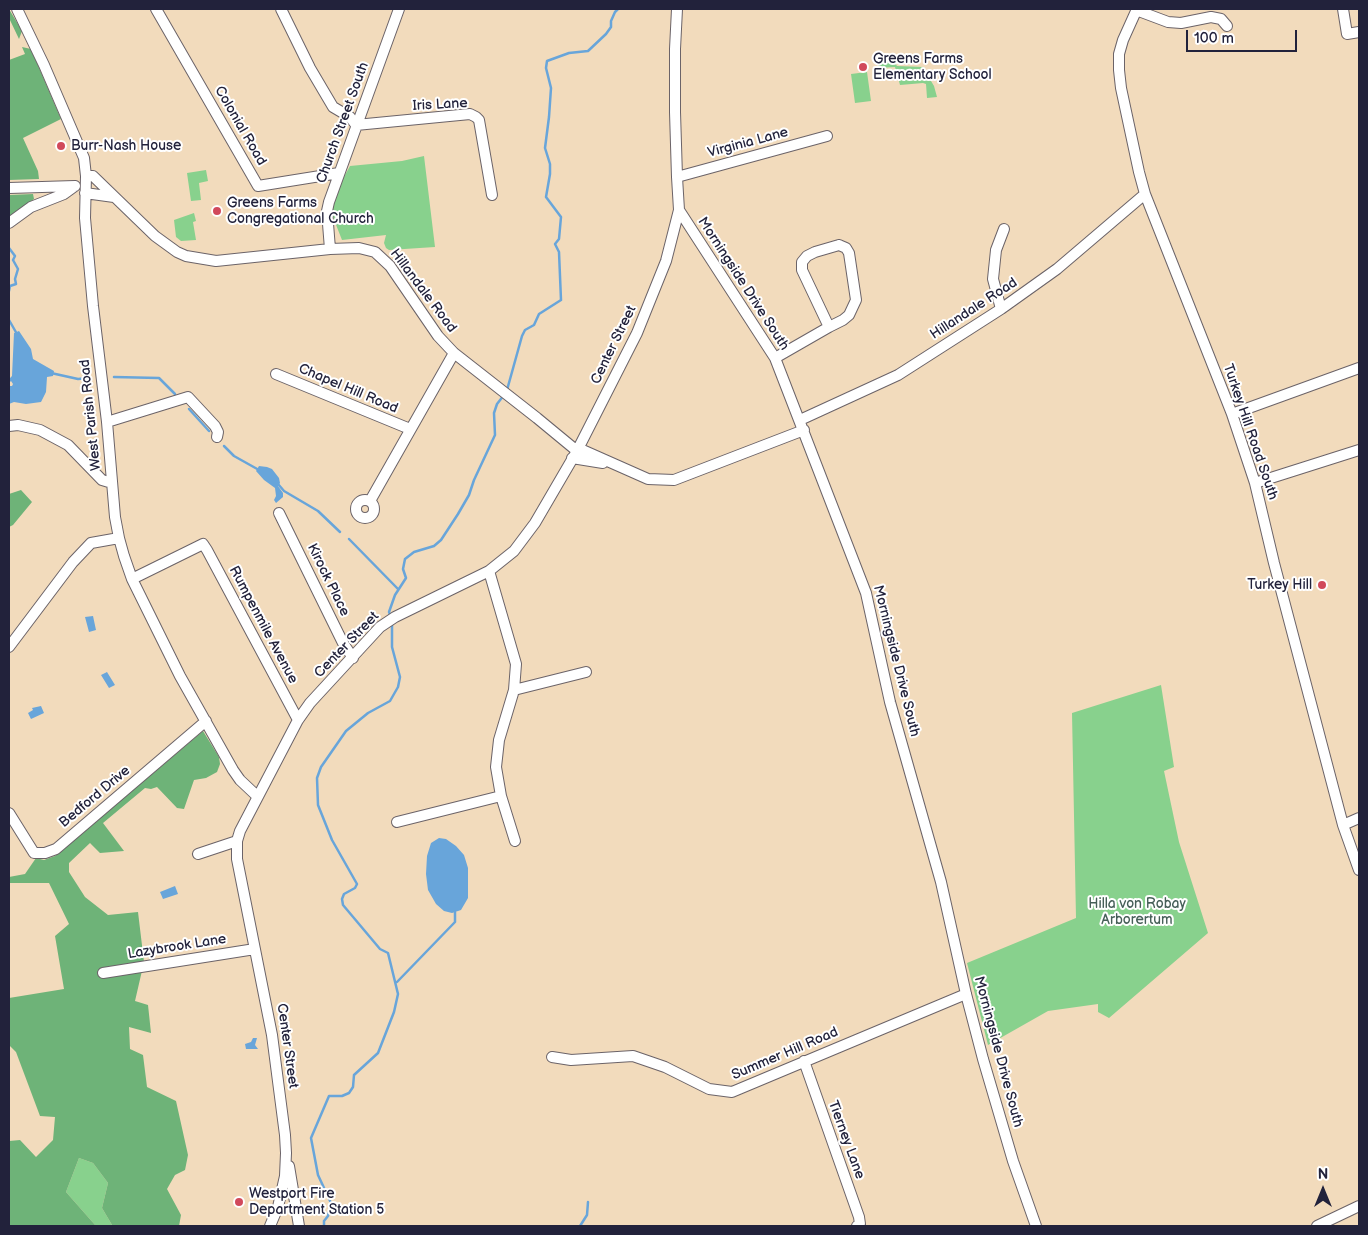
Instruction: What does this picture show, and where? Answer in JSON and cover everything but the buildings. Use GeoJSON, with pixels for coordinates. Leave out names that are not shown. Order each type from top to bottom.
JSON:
{"type":"FeatureCollection","features":[{"type":"Feature","properties":{"kind":"street","name":"West Parish Road"},"geometry":{"type":"LineString","coordinates":[[18,9],[84,158],[85,218],[93,306],[119,538],[132,579],[167,652],[240,780],[257,796]]}},
{"type":"Feature","properties":{"kind":"street","name":"Colonial Road"},"geometry":{"type":"LineString","coordinates":[[156,9],[258,186],[339,173]]}},
{"type":"Feature","properties":{"kind":"street"},"geometry":{"type":"LineString","coordinates":[[281,9],[310,68],[333,108],[350,116],[356,125]]}},
{"type":"Feature","properties":{"kind":"street","name":"Church Street South"},"geometry":{"type":"LineString","coordinates":[[330,249],[327,211],[356,125],[400,9]]}},
{"type":"Feature","properties":{"kind":"street","name":"Morningside Drive South"},"geometry":{"type":"LineString","coordinates":[[677,9],[675,48],[679,210],[775,358],[866,593],[890,702],[941,882],[966,994],[983,1059],[1013,1162],[1036,1226]]}},
{"type":"Feature","properties":{"kind":"street"},"geometry":{"type":"LineString","coordinates":[[1137,9],[1168,22],[1181,23],[1211,17],[1221,19],[1227,26]]}},
{"type":"Feature","properties":{"kind":"street","name":"Turkey Hill Road South"},"geometry":{"type":"LineString","coordinates":[[1137,9],[1123,40],[1119,54],[1118,70],[1145,194],[1232,414],[1255,483],[1276,573],[1343,825],[1359,870]]}},
{"type":"Feature","properties":{"kind":"street"},"geometry":{"type":"LineString","coordinates":[[1343,9],[1348,34],[1359,32]]}},
{"type":"Feature","properties":{"kind":"street","name":"Iris Lane"},"geometry":{"type":"LineString","coordinates":[[356,125],[470,114],[476,117],[479,120],[492,195]]}},
{"type":"Feature","properties":{"kind":"street","name":"Virginia Lane"},"geometry":{"type":"LineString","coordinates":[[677,177],[827,136]]}},
{"type":"Feature","properties":{"kind":"street","name":"Hillandale Road"},"geometry":{"type":"LineString","coordinates":[[83,185],[93,176],[154,236],[177,252],[194,258],[216,261],[330,249],[369,249],[382,257],[438,336],[454,353],[576,452],[613,464],[648,479],[674,480],[802,425],[898,375],[1001,309],[1057,269],[1145,194]]}},
{"type":"Feature","properties":{"kind":"street"},"geometry":{"type":"LineString","coordinates":[[9,188],[83,185],[114,198]]}},
{"type":"Feature","properties":{"kind":"street"},"geometry":{"type":"LineString","coordinates":[[9,223],[31,207],[83,185]]}},
{"type":"Feature","properties":{"kind":"street","name":"Center Street"},"geometry":{"type":"LineString","coordinates":[[299,1226],[286,1153],[272,1035],[237,858],[237,840],[240,831],[298,720],[310,703],[353,658],[391,619],[489,571],[514,551],[535,523],[576,452],[637,333],[666,261],[679,210]]}},
{"type":"Feature","properties":{"kind":"street"},"geometry":{"type":"LineString","coordinates":[[1001,309],[992,279],[996,250],[1004,229]]}},
{"type":"Feature","properties":{"kind":"street"},"geometry":{"type":"LineString","coordinates":[[775,358],[843,320],[849,315],[856,300],[849,253],[846,248],[839,245],[815,252],[807,256],[802,262],[802,270],[829,327]]}},
{"type":"Feature","properties":{"kind":"street","name":"Chapel Hill Road"},"geometry":{"type":"LineString","coordinates":[[370,501],[454,353]]}},
{"type":"Feature","properties":{"kind":"street"},"geometry":{"type":"LineString","coordinates":[[1232,414],[1359,368]]}},
{"type":"Feature","properties":{"kind":"street","name":"Chapel Hill Road"},"geometry":{"type":"LineString","coordinates":[[276,374],[410,429]]}},
{"type":"Feature","properties":{"kind":"street"},"geometry":{"type":"LineString","coordinates":[[107,422],[188,398],[215,426],[218,432],[217,438]]}},
{"type":"Feature","properties":{"kind":"street"},"geometry":{"type":"LineString","coordinates":[[9,426],[18,424],[40,430],[68,445],[102,480],[112,483]]}},
{"type":"Feature","properties":{"kind":"street"},"geometry":{"type":"LineString","coordinates":[[1255,483],[1359,450]]}},
{"type":"Feature","properties":{"kind":"street","name":"Kirock Place"},"geometry":{"type":"LineString","coordinates":[[279,513],[343,643],[353,658]]}},
{"type":"Feature","properties":{"kind":"street"},"geometry":{"type":"LineString","coordinates":[[9,647],[73,562],[92,543],[119,538]]}},
{"type":"Feature","properties":{"kind":"street","name":"Rumpenmile Avenue"},"geometry":{"type":"LineString","coordinates":[[132,579],[203,544],[208,550],[298,720]]}},
{"type":"Feature","properties":{"kind":"street"},"geometry":{"type":"LineString","coordinates":[[489,571],[516,664],[514,690],[499,740],[496,767],[501,796],[515,841]]}},
{"type":"Feature","properties":{"kind":"street"},"geometry":{"type":"LineString","coordinates":[[514,690],[586,672]]}},
{"type":"Feature","properties":{"kind":"street","name":"Bedford Drive"},"geometry":{"type":"LineString","coordinates":[[9,813],[34,853],[45,854],[56,849],[206,721]]}},
{"type":"Feature","properties":{"kind":"street"},"geometry":{"type":"LineString","coordinates":[[397,822],[501,796]]}},
{"type":"Feature","properties":{"kind":"street"},"geometry":{"type":"LineString","coordinates":[[1343,825],[1359,818]]}},
{"type":"Feature","properties":{"kind":"street"},"geometry":{"type":"LineString","coordinates":[[198,854],[237,840]]}},
{"type":"Feature","properties":{"kind":"street","name":"Lazybrook Lane"},"geometry":{"type":"LineString","coordinates":[[102,973],[256,949]]}},
{"type":"Feature","properties":{"kind":"street","name":"Summer Hill Road"},"geometry":{"type":"LineString","coordinates":[[552,1057],[571,1060],[633,1056],[665,1067],[709,1089],[732,1092],[966,994]]}},
{"type":"Feature","properties":{"kind":"street","name":"Tierney Lane"},"geometry":{"type":"LineString","coordinates":[[804,1061],[859,1217],[860,1224],[857,1226]]}},
{"type":"Feature","properties":{"kind":"street","name":"Center Street"},"geometry":{"type":"LineString","coordinates":[[270,1226],[278,1207],[282,1190],[286,1153]]}},
{"type":"Feature","properties":{"kind":"street"},"geometry":{"type":"LineString","coordinates":[[1317,1226],[1359,1206]]}},
{"type":"Feature","properties":{"kind":"green space"},"geometry":{"type":"Polygon","coordinates":[[[9,9],[22,31],[19,39],[9,18],[9,9]]]}},
{"type":"Feature","properties":{"kind":"green space"},"geometry":{"type":"Polygon","coordinates":[[[22,47],[31,49],[61,119],[23,138],[38,171],[39,179],[9,180],[9,60],[25,54],[22,47]]]}},
{"type":"Feature","properties":{"kind":"green space"},"geometry":{"type":"Polygon","coordinates":[[[888,54],[890,62],[895,63],[897,66],[924,67],[925,78],[931,81],[937,97],[927,98],[926,84],[923,83],[900,85],[895,67],[879,68],[877,55],[888,54]]]}},
{"type":"Feature","properties":{"kind":"green space"},"geometry":{"type":"Polygon","coordinates":[[[867,72],[871,101],[855,103],[851,74],[867,72]]]}},
{"type":"Feature","properties":{"kind":"green space"},"geometry":{"type":"Polygon","coordinates":[[[424,156],[435,247],[389,250],[384,243],[386,235],[342,240],[331,212],[341,182],[350,166],[402,161],[424,156]]]}},
{"type":"Feature","properties":{"kind":"green space"},"geometry":{"type":"Polygon","coordinates":[[[206,170],[208,181],[199,183],[201,200],[191,201],[187,173],[206,170]]]}},
{"type":"Feature","properties":{"kind":"green space"},"geometry":{"type":"Polygon","coordinates":[[[33,194],[34,199],[9,218],[9,195],[33,194]]]}},
{"type":"Feature","properties":{"kind":"green space"},"geometry":{"type":"Polygon","coordinates":[[[194,213],[196,221],[193,222],[196,240],[181,241],[176,237],[174,220],[194,213]]]}},
{"type":"Feature","properties":{"kind":"green space"},"geometry":{"type":"Polygon","coordinates":[[[21,490],[32,502],[13,525],[9,527],[9,494],[21,490]]]}},
{"type":"Feature","properties":{"kind":"green space","name":"Hilla von Robay Arborertum"},"geometry":{"type":"Polygon","coordinates":[[[1161,685],[1174,767],[1164,771],[1179,842],[1208,933],[1109,1018],[1098,1012],[1098,1004],[1048,1011],[988,1045],[967,963],[1076,918],[1072,713],[1161,685]]]}},
{"type":"Feature","properties":{"kind":"green space"},"geometry":{"type":"Polygon","coordinates":[[[203,731],[219,757],[220,764],[217,772],[206,778],[194,780],[184,809],[177,808],[157,787],[145,788],[103,823],[124,851],[100,853],[90,843],[69,863],[69,872],[85,897],[108,915],[138,912],[144,962],[135,1001],[148,1005],[151,1033],[129,1027],[130,1049],[143,1055],[147,1087],[176,1101],[188,1155],[185,1170],[175,1175],[167,1189],[181,1215],[179,1226],[112,1225],[102,1208],[108,1183],[93,1163],[79,1158],[66,1192],[96,1226],[9,1226],[9,1141],[20,1140],[36,1157],[53,1140],[55,1117],[40,1116],[16,1052],[9,1045],[9,998],[64,989],[55,936],[69,924],[49,883],[9,883],[9,877],[25,874],[36,858],[44,860],[55,856],[203,731]]]}},
{"type":"Feature","properties":{"kind":"green space"},"geometry":{"type":"Polygon","coordinates":[[[79,1158],[93,1163],[108,1183],[102,1208],[112,1225],[115,1226],[96,1226],[66,1192],[79,1158]]]}},
{"type":"Feature","properties":{"kind":"water"},"geometry":{"type":"Polygon","coordinates":[[[19,331],[31,349],[33,359],[54,371],[53,376],[47,377],[46,392],[41,402],[26,404],[14,402],[9,404],[9,386],[13,384],[11,381],[9,383],[9,379],[12,376],[14,333],[19,331]]]}},
{"type":"Feature","properties":{"kind":"water"},"geometry":{"type":"Polygon","coordinates":[[[259,466],[272,469],[279,478],[280,483],[278,486],[283,493],[283,497],[276,503],[274,500],[276,496],[275,488],[256,471],[259,466]]]}},
{"type":"Feature","properties":{"kind":"water"},"geometry":{"type":"Polygon","coordinates":[[[93,616],[96,630],[89,632],[85,617],[93,616]]]}},
{"type":"Feature","properties":{"kind":"water"},"geometry":{"type":"Polygon","coordinates":[[[107,672],[115,685],[109,688],[101,675],[107,672]]]}},
{"type":"Feature","properties":{"kind":"water"},"geometry":{"type":"Polygon","coordinates":[[[41,706],[44,713],[31,719],[28,713],[33,710],[32,708],[41,706]]]}},
{"type":"Feature","properties":{"kind":"water"},"geometry":{"type":"Polygon","coordinates":[[[439,838],[446,839],[456,846],[464,855],[468,868],[468,898],[461,910],[452,913],[444,911],[436,904],[428,890],[426,874],[427,856],[431,843],[439,838]]]}},
{"type":"Feature","properties":{"kind":"water"},"geometry":{"type":"Polygon","coordinates":[[[175,886],[178,894],[163,899],[160,892],[175,886]]]}},
{"type":"Feature","properties":{"kind":"water"},"geometry":{"type":"Polygon","coordinates":[[[253,1038],[257,1038],[255,1045],[258,1049],[246,1049],[245,1044],[251,1042],[253,1038]]]}},
{"type":"Feature","properties":{"kind":"waterway"},"geometry":{"type":"LineString","coordinates":[[507,390],[525,330],[534,325],[539,314],[561,300],[559,252],[555,244],[559,239],[561,217],[546,197],[550,164],[545,148],[551,88],[546,68],[547,61],[569,53],[588,51],[606,34],[618,9]]}},
{"type":"Feature","properties":{"kind":"waterway"},"geometry":{"type":"LineString","coordinates":[[9,248],[15,256],[13,260],[18,269],[15,279],[16,284],[10,286],[9,291]]}},
{"type":"Feature","properties":{"kind":"waterway"},"geometry":{"type":"LineString","coordinates":[[9,320],[17,334]]}},
{"type":"Feature","properties":{"kind":"waterway"},"geometry":{"type":"LineString","coordinates":[[51,373],[78,379],[89,378]]}},
{"type":"Feature","properties":{"kind":"waterway"},"geometry":{"type":"LineString","coordinates":[[114,377],[159,378],[175,394]]}},
{"type":"Feature","properties":{"kind":"waterway"},"geometry":{"type":"LineString","coordinates":[[391,617],[389,612],[395,595],[406,578],[403,569],[405,559],[414,552],[434,546],[441,540],[469,495],[495,435],[494,413],[497,404],[504,395]]}},
{"type":"Feature","properties":{"kind":"waterway"},"geometry":{"type":"LineString","coordinates":[[189,409],[209,431]]}},
{"type":"Feature","properties":{"kind":"waterway"},"geometry":{"type":"LineString","coordinates":[[224,446],[234,456],[259,470]]}},
{"type":"Feature","properties":{"kind":"waterway"},"geometry":{"type":"LineString","coordinates":[[278,484],[284,491],[318,511],[340,532]]}},
{"type":"Feature","properties":{"kind":"waterway"},"geometry":{"type":"LineString","coordinates":[[349,539],[398,589]]}},
{"type":"Feature","properties":{"kind":"waterway"},"geometry":{"type":"LineString","coordinates":[[324,1226],[331,1203],[318,1175],[311,1138],[329,1096],[342,1096],[349,1093],[353,1087],[354,1075],[378,1053],[394,1012],[398,994],[388,953],[380,949],[343,905],[342,899],[344,894],[355,888],[357,884],[332,840],[318,805],[317,778],[321,767],[346,731],[368,713],[390,701],[398,687],[400,677],[392,647],[392,622]]}},
{"type":"Feature","properties":{"kind":"waterway"},"geometry":{"type":"LineString","coordinates":[[397,982],[455,922],[455,912]]}},
{"type":"Feature","properties":{"kind":"waterway"},"geometry":{"type":"LineString","coordinates":[[580,1226],[587,1215],[588,1202]]}},
{"type":"Feature","properties":{"kind":"place","name":"Greens Farms Elementary School"},"geometry":{"type":"Point","coordinates":[863,67]}},
{"type":"Feature","properties":{"kind":"place","name":"Burr-Nash House"},"geometry":{"type":"Point","coordinates":[61,146]}},
{"type":"Feature","properties":{"kind":"place","name":"Greens Farms Congregational Church"},"geometry":{"type":"Point","coordinates":[217,211]}},
{"type":"Feature","properties":{"kind":"place","name":"Turkey Hill"},"geometry":{"type":"Point","coordinates":[1322,585]}},
{"type":"Feature","properties":{"kind":"place","name":"Westport Fire Department Station 5"},"geometry":{"type":"Point","coordinates":[239,1202]}}]}
